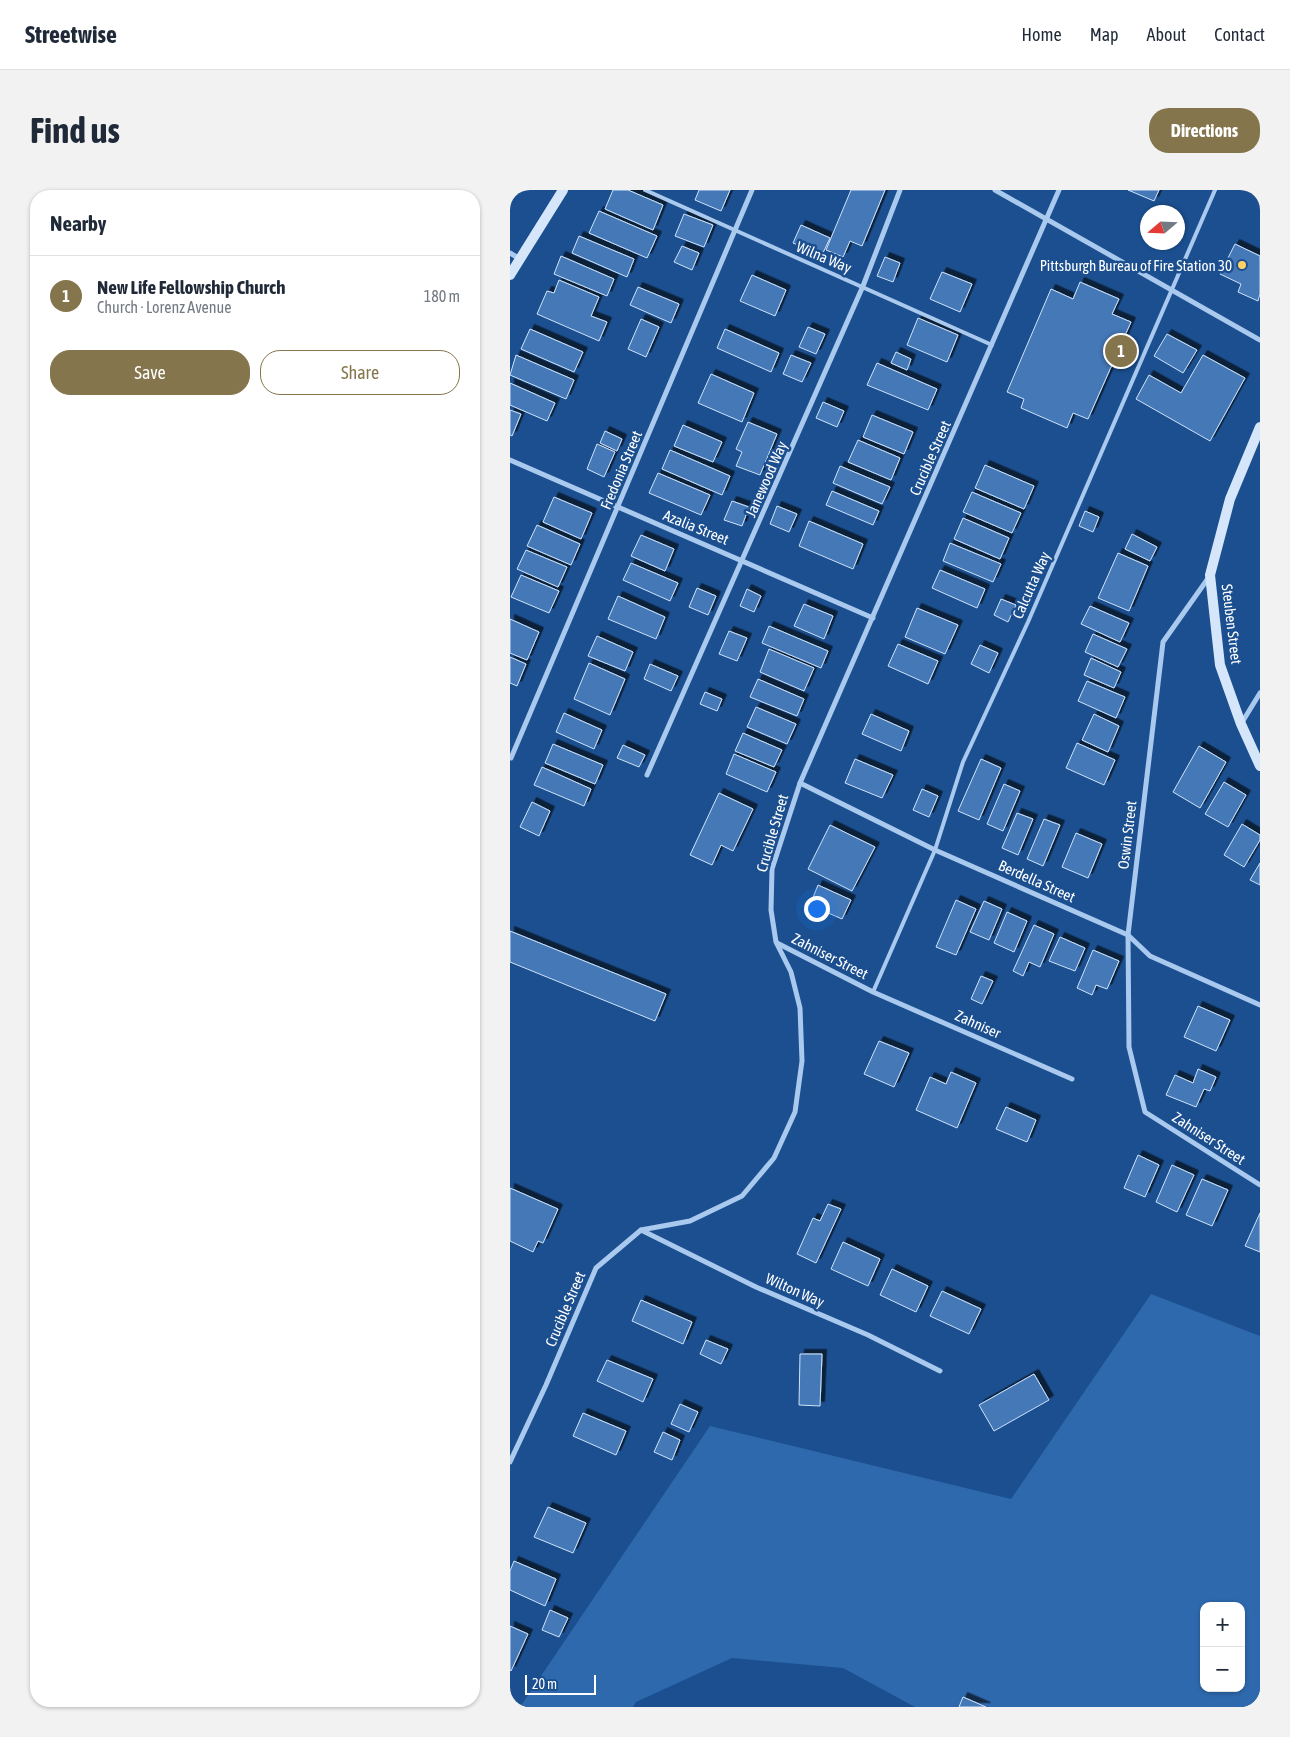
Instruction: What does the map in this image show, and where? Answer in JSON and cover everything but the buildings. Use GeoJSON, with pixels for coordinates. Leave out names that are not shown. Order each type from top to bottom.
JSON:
{"type":"FeatureCollection","features":[{"type":"Feature","properties":{"kind":"street"},"geometry":{"type":"LineString","coordinates":[[510,275],[563,190]]}},
{"type":"Feature","properties":{"kind":"street","name":"Fredonia Street"},"geometry":{"type":"LineString","coordinates":[[511,758],[752,190]]}},
{"type":"Feature","properties":{"kind":"street","name":"Janewood Way"},"geometry":{"type":"LineString","coordinates":[[647,774],[744,560],[864,286],[900,190]]}},
{"type":"Feature","properties":{"kind":"street"},"geometry":{"type":"LineString","coordinates":[[995,190],[1173,289],[1260,340]]}},
{"type":"Feature","properties":{"kind":"street","name":"Crucible Street"},"geometry":{"type":"LineString","coordinates":[[510,1462],[546,1385],[596,1268],[641,1230],[690,1221],[742,1196],[774,1158],[795,1112],[802,1061],[800,1008],[791,972],[776,942],[771,910],[772,869],[800,783],[993,345],[1059,190]]}},
{"type":"Feature","properties":{"kind":"street"},"geometry":{"type":"LineString","coordinates":[[510,253],[521,260]]}},
{"type":"Feature","properties":{"kind":"street","name":"Steuben Street"},"geometry":{"type":"LineString","coordinates":[[1260,427],[1230,499],[1210,575],[1220,665],[1241,724],[1260,766]]}},
{"type":"Feature","properties":{"kind":"street","name":"Azalia Street"},"geometry":{"type":"LineString","coordinates":[[510,460],[618,508],[744,560],[873,618]]}},
{"type":"Feature","properties":{"kind":"street","name":"Oswin Street"},"geometry":{"type":"LineString","coordinates":[[1145,1112],[1129,1048],[1128,935],[1163,642],[1210,575]]}},
{"type":"Feature","properties":{"kind":"street"},"geometry":{"type":"LineString","coordinates":[[1241,724],[1260,693]]}},
{"type":"Feature","properties":{"kind":"street","name":"Berdella Street"},"geometry":{"type":"LineString","coordinates":[[800,783],[935,850],[1128,935],[1150,956],[1260,1006]]}},
{"type":"Feature","properties":{"kind":"street","name":"Zahniser Street"},"geometry":{"type":"LineString","coordinates":[[776,942],[873,992]]}},
{"type":"Feature","properties":{"kind":"street","name":"Zahniser"},"geometry":{"type":"LineString","coordinates":[[873,992],[1072,1079]]}},
{"type":"Feature","properties":{"kind":"street","name":"Zahniser Street"},"geometry":{"type":"LineString","coordinates":[[1145,1112],[1260,1185]]}},
{"type":"Feature","properties":{"kind":"street","name":"Wilton Way"},"geometry":{"type":"LineString","coordinates":[[641,1230],[756,1287],[868,1336],[940,1371]]}},
{"type":"Feature","properties":{"kind":"lane","name":"Wilna Way"},"geometry":{"type":"LineString","coordinates":[[645,190],[993,345]]}},
{"type":"Feature","properties":{"kind":"lane","name":"Calcutta Way"},"geometry":{"type":"LineString","coordinates":[[873,992],[935,850],[963,762],[1028,622],[1215,190]]}},
{"type":"Feature","properties":{"kind":"shaded area"},"geometry":{"type":"Polygon","coordinates":[[[1151,1294],[1260,1336],[1260,1707],[915,1707],[843,1668],[732,1658],[636,1702],[633,1707],[520,1707],[710,1426],[1011,1499],[1151,1294]]]}},
{"type":"Feature","properties":{"kind":"place","name":"Pittsburgh Bureau of Fire Station 30"},"geometry":{"type":"Point","coordinates":[1242,265]}},
{"type":"Feature","properties":{"kind":"place","name":"New Life Fellowship Church"},"geometry":{"type":"Point","coordinates":[1121,351]}}]}
